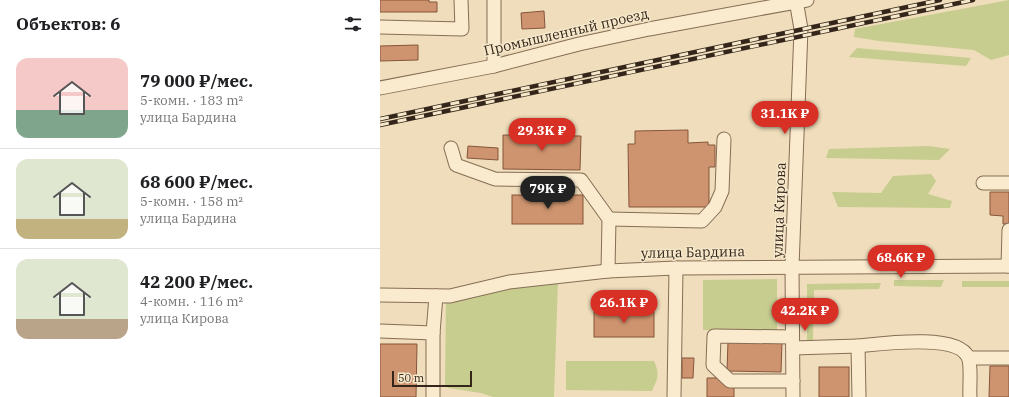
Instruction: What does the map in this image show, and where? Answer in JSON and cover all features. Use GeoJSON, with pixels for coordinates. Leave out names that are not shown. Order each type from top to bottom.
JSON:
{"type":"FeatureCollection","features":[{"type":"Feature","properties":{"kind":"street"},"geometry":{"type":"LineString","coordinates":[[380,27],[462,28],[461,0]]}},
{"type":"Feature","properties":{"kind":"street"},"geometry":{"type":"LineString","coordinates":[[494,0],[494,66]]}},
{"type":"Feature","properties":{"kind":"street","name":"Промышленный проезд"},"geometry":{"type":"LineString","coordinates":[[380,88],[494,66],[579,44],[649,29],[799,1]]}},
{"type":"Feature","properties":{"kind":"street","name":"улица Кирова"},"geometry":{"type":"LineString","coordinates":[[793,397],[792,267],[801,29],[799,1]]}},
{"type":"Feature","properties":{"kind":"street"},"geometry":{"type":"LineString","coordinates":[[609,219],[702,221],[715,207],[722,191],[724,139]]}},
{"type":"Feature","properties":{"kind":"street"},"geometry":{"type":"LineString","coordinates":[[451,148],[456,165],[496,178],[581,180],[609,219],[608,271]]}},
{"type":"Feature","properties":{"kind":"street"},"geometry":{"type":"LineString","coordinates":[[984,183],[1009,183]]}},
{"type":"Feature","properties":{"kind":"street"},"geometry":{"type":"LineString","coordinates":[[1008,266],[1009,230]]}},
{"type":"Feature","properties":{"kind":"street","name":"улица Бардина"},"geometry":{"type":"LineString","coordinates":[[380,296],[450,296],[509,282],[608,271],[676,268],[1008,266]]}},
{"type":"Feature","properties":{"kind":"street"},"geometry":{"type":"LineString","coordinates":[[674,397],[676,268]]}},
{"type":"Feature","properties":{"kind":"street"},"geometry":{"type":"LineString","coordinates":[[433,397],[433,333],[436,296]]}},
{"type":"Feature","properties":{"kind":"street"},"geometry":{"type":"LineString","coordinates":[[380,331],[433,333]]}},
{"type":"Feature","properties":{"kind":"street"},"geometry":{"type":"LineString","coordinates":[[793,381],[730,381],[713,366],[714,336],[858,346],[898,342],[935,342],[951,345],[965,353],[969,358],[970,397]]}},
{"type":"Feature","properties":{"kind":"street"},"geometry":{"type":"LineString","coordinates":[[858,346],[859,397]]}},
{"type":"Feature","properties":{"kind":"street"},"geometry":{"type":"LineString","coordinates":[[969,358],[1009,358]]}},
{"type":"Feature","properties":{"kind":"green space"},"geometry":{"type":"Polygon","coordinates":[[[1009,0],[1009,55],[991,60],[974,50],[879,41],[854,37],[855,29],[1009,0]]]}},
{"type":"Feature","properties":{"kind":"green space"},"geometry":{"type":"Polygon","coordinates":[[[857,48],[971,58],[966,66],[849,57],[857,48]]]}},
{"type":"Feature","properties":{"kind":"green space"},"geometry":{"type":"Polygon","coordinates":[[[928,146],[950,149],[939,160],[826,158],[829,149],[928,146]]]}},
{"type":"Feature","properties":{"kind":"green space"},"geometry":{"type":"Polygon","coordinates":[[[931,174],[936,181],[928,194],[952,201],[950,208],[838,207],[832,192],[881,193],[893,176],[931,174]]]}},
{"type":"Feature","properties":{"kind":"green space"},"geometry":{"type":"Polygon","coordinates":[[[777,279],[777,330],[703,330],[703,280],[777,279]]]}},
{"type":"Feature","properties":{"kind":"green space"},"geometry":{"type":"Polygon","coordinates":[[[894,280],[944,280],[941,287],[894,286],[894,280]]]}},
{"type":"Feature","properties":{"kind":"green space"},"geometry":{"type":"Polygon","coordinates":[[[558,281],[554,397],[493,397],[481,393],[448,388],[445,385],[446,299],[558,281]]]}},
{"type":"Feature","properties":{"kind":"green space"},"geometry":{"type":"Polygon","coordinates":[[[962,281],[1009,281],[1009,287],[962,287],[962,281]]]}},
{"type":"Feature","properties":{"kind":"green space"},"geometry":{"type":"Polygon","coordinates":[[[881,283],[879,289],[814,290],[813,341],[807,341],[807,284],[881,283]]]}},
{"type":"Feature","properties":{"kind":"green space"},"geometry":{"type":"Polygon","coordinates":[[[566,361],[654,361],[658,376],[652,391],[566,390],[566,361]]]}},
{"type":"Feature","properties":{"kind":"building"},"geometry":{"type":"Polygon","coordinates":[[[380,0],[429,0],[429,2],[437,2],[437,12],[380,12],[380,0]]]}},
{"type":"Feature","properties":{"kind":"building"},"geometry":{"type":"Polygon","coordinates":[[[544,11],[545,28],[522,29],[521,13],[544,11]]]}},
{"type":"Feature","properties":{"kind":"building"},"geometry":{"type":"Polygon","coordinates":[[[418,45],[418,60],[380,61],[380,46],[418,45]]]}},
{"type":"Feature","properties":{"kind":"building"},"geometry":{"type":"Polygon","coordinates":[[[688,130],[688,143],[708,142],[708,145],[715,145],[715,167],[709,167],[709,207],[629,207],[628,144],[635,144],[635,131],[688,130]]]}},
{"type":"Feature","properties":{"kind":"building"},"geometry":{"type":"Polygon","coordinates":[[[503,135],[581,136],[580,170],[503,169],[503,135]]]}},
{"type":"Feature","properties":{"kind":"building"},"geometry":{"type":"Polygon","coordinates":[[[468,146],[498,148],[498,160],[467,158],[468,146]]]}},
{"type":"Feature","properties":{"kind":"building"},"geometry":{"type":"Polygon","coordinates":[[[990,192],[1009,192],[1009,224],[1003,224],[1003,216],[990,215],[990,192]]]}},
{"type":"Feature","properties":{"kind":"building"},"geometry":{"type":"Polygon","coordinates":[[[512,195],[583,195],[583,224],[512,224],[512,195]]]}},
{"type":"Feature","properties":{"kind":"building"},"geometry":{"type":"Polygon","coordinates":[[[594,312],[654,312],[654,337],[594,337],[594,312]]]}},
{"type":"Feature","properties":{"kind":"building"},"geometry":{"type":"Polygon","coordinates":[[[728,341],[782,342],[781,372],[727,371],[728,341]]]}},
{"type":"Feature","properties":{"kind":"building"},"geometry":{"type":"Polygon","coordinates":[[[380,344],[417,344],[416,397],[380,397],[380,344]]]}},
{"type":"Feature","properties":{"kind":"building"},"geometry":{"type":"Polygon","coordinates":[[[682,358],[694,358],[693,378],[682,378],[682,358]]]}},
{"type":"Feature","properties":{"kind":"building"},"geometry":{"type":"Polygon","coordinates":[[[990,366],[1009,366],[1009,397],[989,397],[990,366]]]}},
{"type":"Feature","properties":{"kind":"building"},"geometry":{"type":"Polygon","coordinates":[[[819,367],[849,367],[849,397],[819,397],[819,367]]]}},
{"type":"Feature","properties":{"kind":"building"},"geometry":{"type":"Polygon","coordinates":[[[707,378],[724,378],[724,385],[734,385],[734,397],[707,397],[707,378]]]}},
{"type":"Feature","properties":{"kind":"railway"},"geometry":{"type":"LineString","coordinates":[[380,119],[940,0]]}},
{"type":"Feature","properties":{"kind":"railway"},"geometry":{"type":"LineString","coordinates":[[380,125],[973,0]]}}]}
